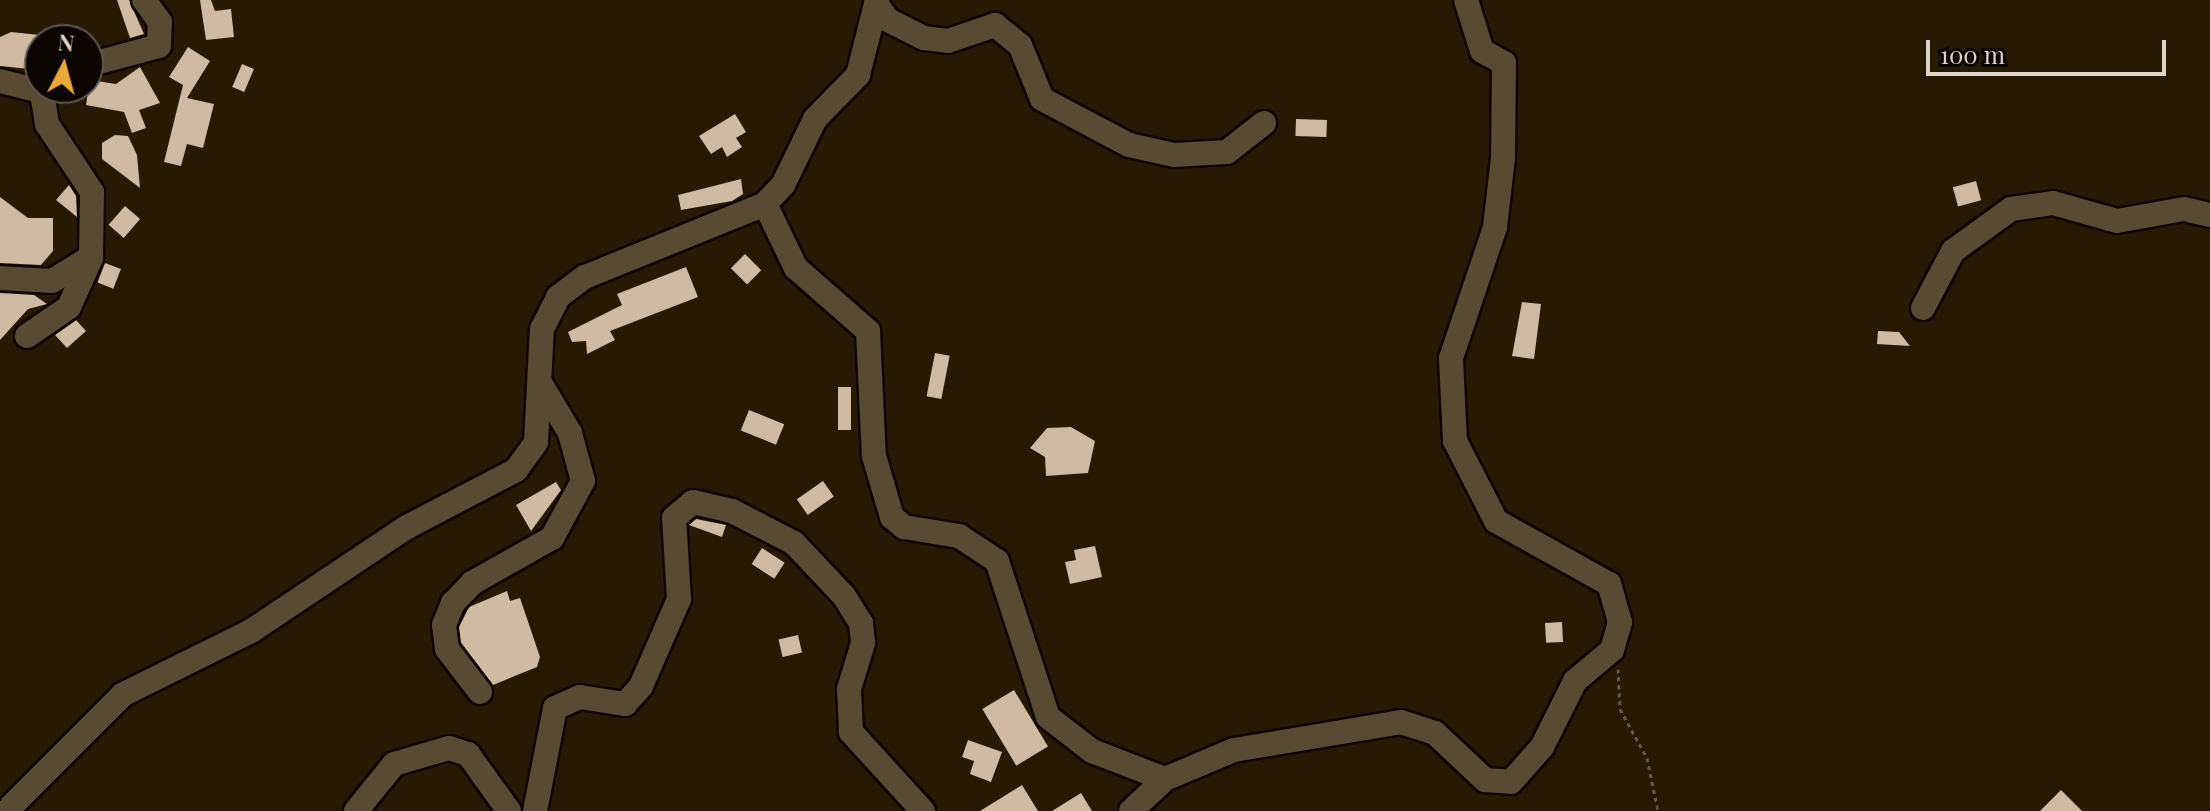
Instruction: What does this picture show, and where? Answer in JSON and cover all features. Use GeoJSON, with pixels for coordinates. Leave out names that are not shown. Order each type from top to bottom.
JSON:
{"type":"FeatureCollection","features":[{"type":"Feature","properties":{"kind":"street"},"geometry":{"type":"LineString","coordinates":[[104,61],[159,46],[160,22],[144,0]]}},
{"type":"Feature","properties":{"kind":"street"},"geometry":{"type":"LineString","coordinates":[[1131,811],[1165,779],[1234,750],[1401,722],[1435,733],[1485,780],[1511,782],[1542,747],[1575,681],[1612,650],[1620,622],[1609,584],[1496,521],[1455,441],[1451,358],[1495,227],[1503,158],[1504,63],[1482,51],[1466,0]]}},
{"type":"Feature","properties":{"kind":"street"},"geometry":{"type":"LineString","coordinates":[[876,2],[888,20],[924,38],[948,41],[995,25],[1020,45],[1042,99],[1129,145],[1174,155],[1227,152],[1264,123]]}},
{"type":"Feature","properties":{"kind":"street"},"geometry":{"type":"LineString","coordinates":[[7,811],[122,695],[251,631],[407,527],[516,470],[536,442],[542,386],[542,329],[558,297],[585,277],[765,204],[783,185],[815,119],[858,75],[876,2]]}},
{"type":"Feature","properties":{"kind":"street"},"geometry":{"type":"LineString","coordinates":[[0,81],[24,86]]}},
{"type":"Feature","properties":{"kind":"street"},"geometry":{"type":"LineString","coordinates":[[27,336],[69,307],[91,257],[92,192],[47,124],[43,104]]}},
{"type":"Feature","properties":{"kind":"street"},"geometry":{"type":"LineString","coordinates":[[1923,308],[1953,251],[2011,209],[2053,203],[2117,221],[2184,209],[2210,215]]}},
{"type":"Feature","properties":{"kind":"street"},"geometry":{"type":"LineString","coordinates":[[765,204],[796,268],[868,331],[874,456],[892,517],[904,527],[959,536],[997,561],[1048,717],[1092,751],[1165,779]]}},
{"type":"Feature","properties":{"kind":"street"},"geometry":{"type":"LineString","coordinates":[[0,278],[52,281],[91,257]]}},
{"type":"Feature","properties":{"kind":"street"},"geometry":{"type":"LineString","coordinates":[[480,692],[447,649],[444,625],[453,603],[472,583],[552,538],[583,481],[570,433],[542,386]]}},
{"type":"Feature","properties":{"kind":"street"},"geometry":{"type":"LineString","coordinates":[[535,811],[555,708],[580,697],[625,704],[641,686],[679,599],[674,518],[693,502],[732,511],[794,543],[844,596],[861,623],[863,643],[846,709],[851,732],[923,811]]}},
{"type":"Feature","properties":{"kind":"street"},"geometry":{"type":"LineString","coordinates":[[356,811],[394,764],[449,748],[468,754],[509,811]]}},
{"type":"Feature","properties":{"kind":"path"},"geometry":{"type":"LineString","coordinates":[[1612,650],[1620,709],[1647,758],[1658,811]]}},
{"type":"Feature","properties":{"kind":"building"},"geometry":{"type":"Polygon","coordinates":[[[117,0],[129,0],[144,34],[130,38],[117,0]]]}},
{"type":"Feature","properties":{"kind":"building"},"geometry":{"type":"Polygon","coordinates":[[[200,0],[211,0],[215,11],[231,9],[234,37],[206,40],[200,0]]]}},
{"type":"Feature","properties":{"kind":"building"},"geometry":{"type":"Polygon","coordinates":[[[11,32],[24,33],[24,68],[0,66],[0,37],[11,32]]]}},
{"type":"Feature","properties":{"kind":"building"},"geometry":{"type":"Polygon","coordinates":[[[188,47],[210,61],[187,98],[214,104],[203,148],[187,144],[181,166],[164,162],[183,85],[169,77],[188,47]]]}},
{"type":"Feature","properties":{"kind":"building"},"geometry":{"type":"Polygon","coordinates":[[[242,64],[254,69],[244,92],[232,87],[242,64]]]}},
{"type":"Feature","properties":{"kind":"building"},"geometry":{"type":"Polygon","coordinates":[[[140,67],[160,103],[139,110],[146,128],[132,133],[124,112],[86,105],[104,104],[104,82],[116,84],[140,67]]]}},
{"type":"Feature","properties":{"kind":"building"},"geometry":{"type":"Polygon","coordinates":[[[735,114],[746,132],[736,138],[742,147],[727,157],[722,147],[711,154],[699,136],[735,114]]]}},
{"type":"Feature","properties":{"kind":"building"},"geometry":{"type":"Polygon","coordinates":[[[1296,119],[1327,120],[1326,137],[1295,136],[1296,119]]]}},
{"type":"Feature","properties":{"kind":"building"},"geometry":{"type":"Polygon","coordinates":[[[115,135],[128,136],[137,155],[140,188],[102,159],[102,143],[115,135]]]}},
{"type":"Feature","properties":{"kind":"building"},"geometry":{"type":"Polygon","coordinates":[[[741,179],[743,194],[732,201],[681,210],[678,195],[741,179]]]}},
{"type":"Feature","properties":{"kind":"building"},"geometry":{"type":"Polygon","coordinates":[[[1976,181],[1981,200],[1958,207],[1953,187],[1976,181]]]}},
{"type":"Feature","properties":{"kind":"building"},"geometry":{"type":"Polygon","coordinates":[[[69,185],[76,196],[77,217],[56,200],[69,185]]]}},
{"type":"Feature","properties":{"kind":"building"},"geometry":{"type":"Polygon","coordinates":[[[0,197],[28,218],[53,218],[53,251],[41,265],[0,263],[0,197]]]}},
{"type":"Feature","properties":{"kind":"building"},"geometry":{"type":"Polygon","coordinates":[[[125,206],[140,219],[124,238],[109,225],[125,206]]]}},
{"type":"Feature","properties":{"kind":"building"},"geometry":{"type":"Polygon","coordinates":[[[745,254],[761,270],[747,284],[731,268],[745,254]]]}},
{"type":"Feature","properties":{"kind":"building"},"geometry":{"type":"Polygon","coordinates":[[[105,263],[121,269],[113,289],[97,283],[105,263]]]}},
{"type":"Feature","properties":{"kind":"building"},"geometry":{"type":"Polygon","coordinates":[[[686,267],[698,297],[610,331],[615,340],[587,354],[586,341],[572,342],[568,332],[622,305],[617,294],[686,267]]]}},
{"type":"Feature","properties":{"kind":"building"},"geometry":{"type":"Polygon","coordinates":[[[0,293],[34,295],[47,304],[28,309],[0,340],[0,293]]]}},
{"type":"Feature","properties":{"kind":"building"},"geometry":{"type":"Polygon","coordinates":[[[1522,302],[1541,304],[1534,359],[1512,356],[1522,302]]]}},
{"type":"Feature","properties":{"kind":"building"},"geometry":{"type":"Polygon","coordinates":[[[76,320],[86,331],[67,348],[55,335],[76,320]]]}},
{"type":"Feature","properties":{"kind":"building"},"geometry":{"type":"Polygon","coordinates":[[[1878,331],[1899,332],[1910,346],[1877,344],[1878,331]]]}},
{"type":"Feature","properties":{"kind":"building"},"geometry":{"type":"Polygon","coordinates":[[[935,353],[950,356],[941,399],[927,396],[935,353]]]}},
{"type":"Feature","properties":{"kind":"building"},"geometry":{"type":"Polygon","coordinates":[[[838,387],[851,387],[851,430],[838,430],[838,387]]]}},
{"type":"Feature","properties":{"kind":"building"},"geometry":{"type":"Polygon","coordinates":[[[749,410],[784,424],[776,445],[741,430],[749,410]]]}},
{"type":"Feature","properties":{"kind":"building"},"geometry":{"type":"Polygon","coordinates":[[[1071,427],[1095,441],[1088,473],[1046,476],[1045,457],[1030,448],[1047,428],[1071,427]]]}},
{"type":"Feature","properties":{"kind":"building"},"geometry":{"type":"Polygon","coordinates":[[[823,481],[834,497],[808,515],[797,499],[823,481]]]}},
{"type":"Feature","properties":{"kind":"building"},"geometry":{"type":"Polygon","coordinates":[[[556,482],[561,490],[531,531],[516,505],[556,482]]]}},
{"type":"Feature","properties":{"kind":"building"},"geometry":{"type":"Polygon","coordinates":[[[696,519],[726,525],[722,537],[689,525],[696,519]]]}},
{"type":"Feature","properties":{"kind":"building"},"geometry":{"type":"Polygon","coordinates":[[[1095,546],[1102,577],[1070,584],[1065,562],[1076,560],[1074,550],[1095,546]]]}},
{"type":"Feature","properties":{"kind":"building"},"geometry":{"type":"Polygon","coordinates":[[[762,548],[785,563],[774,579],[752,564],[762,548]]]}},
{"type":"Feature","properties":{"kind":"building"},"geometry":{"type":"Polygon","coordinates":[[[507,591],[510,601],[520,598],[540,657],[537,667],[493,685],[461,643],[459,627],[469,607],[507,591]]]}},
{"type":"Feature","properties":{"kind":"building"},"geometry":{"type":"Polygon","coordinates":[[[1562,622],[1563,642],[1546,643],[1545,623],[1562,622]]]}},
{"type":"Feature","properties":{"kind":"building"},"geometry":{"type":"Polygon","coordinates":[[[798,635],[802,653],[783,657],[779,639],[798,635]]]}},
{"type":"Feature","properties":{"kind":"building"},"geometry":{"type":"Polygon","coordinates":[[[1014,690],[1048,747],[1016,766],[982,709],[1014,690]]]}},
{"type":"Feature","properties":{"kind":"building"},"geometry":{"type":"Polygon","coordinates":[[[968,740],[1002,752],[991,782],[970,774],[974,761],[962,757],[968,740]]]}},
{"type":"Feature","properties":{"kind":"building"},"geometry":{"type":"Polygon","coordinates":[[[1022,785],[1038,811],[980,811],[1022,785]]]}},
{"type":"Feature","properties":{"kind":"building"},"geometry":{"type":"Polygon","coordinates":[[[2061,790],[2082,811],[2040,811],[2061,790]]]}},
{"type":"Feature","properties":{"kind":"building"},"geometry":{"type":"Polygon","coordinates":[[[1081,793],[1092,811],[1052,811],[1081,793]]]}}]}
